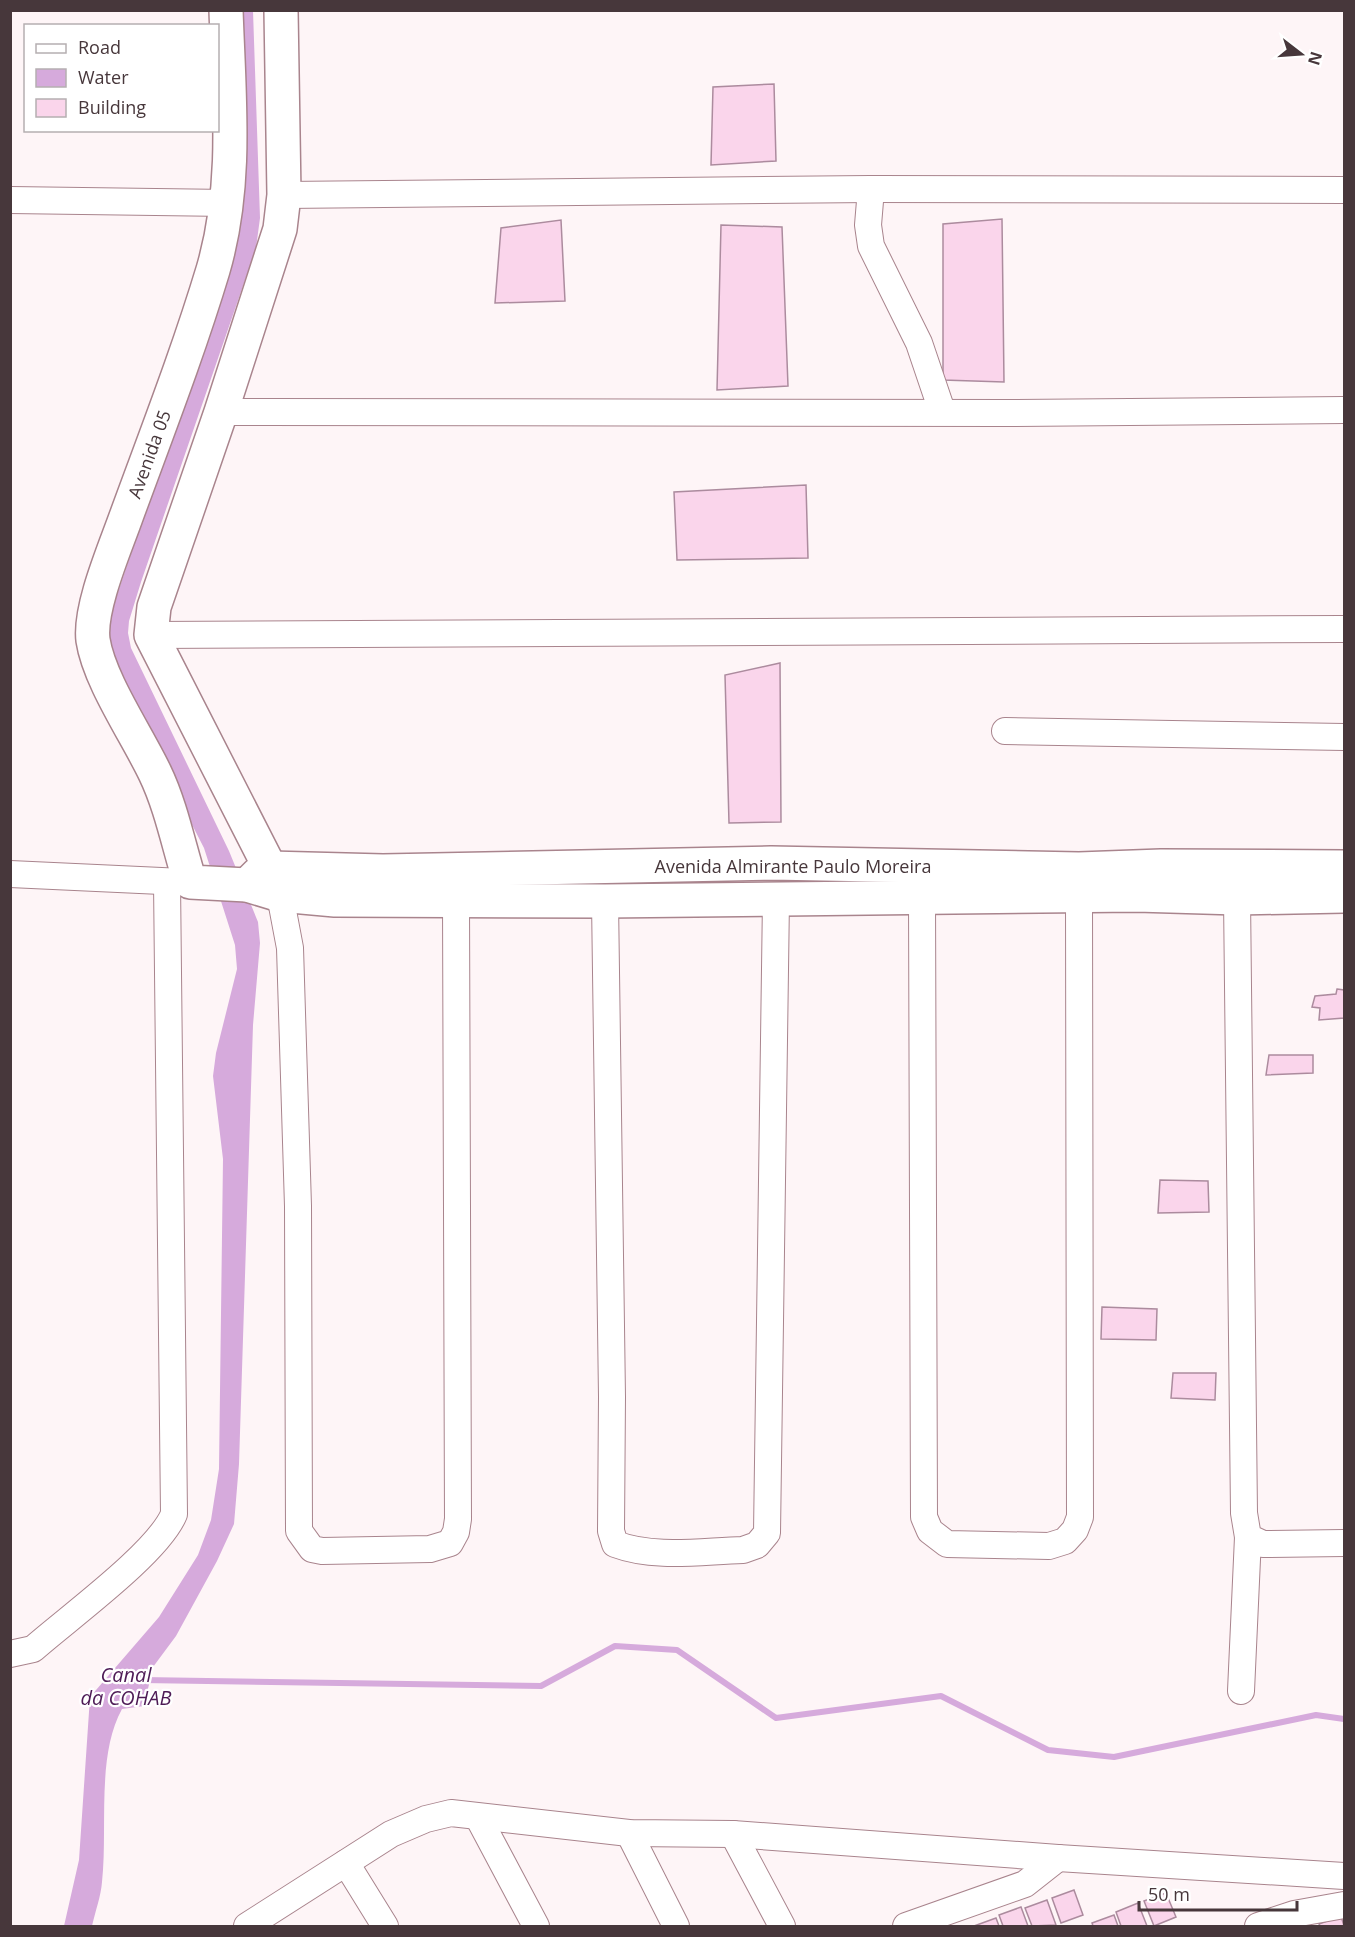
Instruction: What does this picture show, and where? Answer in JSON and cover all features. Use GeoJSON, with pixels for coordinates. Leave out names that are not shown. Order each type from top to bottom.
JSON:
{"type":"FeatureCollection","features":[{"type":"Feature","properties":{"kind":"main road","name":"Avenida 05"},"geometry":{"type":"LineString","coordinates":[[188,883],[156,776],[107,678],[98,655],[93,640],[93,622],[107,571],[213,269],[228,203],[232,163],[226,10]]}},
{"type":"Feature","properties":{"kind":"main road"},"geometry":{"type":"LineString","coordinates":[[260,884],[151,635],[154,607],[221,412],[280,229],[284,195],[281,10]]}},
{"type":"Feature","properties":{"kind":"main road","name":"Avenida Almirante Paulo Moreira"},"geometry":{"type":"LineString","coordinates":[[188,883],[260,884],[382,871],[771,863],[1079,869],[1161,866],[1344,867]]}},
{"type":"Feature","properties":{"kind":"main road","name":"Avenida Almirante Paulo Moreira"},"geometry":{"type":"LineString","coordinates":[[260,884],[335,900],[605,901],[922,897],[1344,896]]}},
{"type":"Feature","properties":{"kind":"street"},"geometry":{"type":"LineString","coordinates":[[871,189],[868,225],[871,246],[919,343],[942,411]]}},
{"type":"Feature","properties":{"kind":"street"},"geometry":{"type":"LineString","coordinates":[[284,195],[871,189],[1344,190]]}},
{"type":"Feature","properties":{"kind":"street"},"geometry":{"type":"LineString","coordinates":[[10,200],[228,203]]}},
{"type":"Feature","properties":{"kind":"street"},"geometry":{"type":"LineString","coordinates":[[221,412],[1344,410]]}},
{"type":"Feature","properties":{"kind":"street"},"geometry":{"type":"LineString","coordinates":[[151,635],[1344,630]]}},
{"type":"Feature","properties":{"kind":"street"},"geometry":{"type":"LineString","coordinates":[[1005,731],[1344,737]]}},
{"type":"Feature","properties":{"kind":"street","name":"Avenida Almirante Paulo Moreira"},"geometry":{"type":"LineString","coordinates":[[10,874],[188,883]]}},
{"type":"Feature","properties":{"kind":"street"},"geometry":{"type":"LineString","coordinates":[[10,1654],[33,1649],[161,1536],[174,1514],[188,883]]}},
{"type":"Feature","properties":{"kind":"street"},"geometry":{"type":"LineString","coordinates":[[260,884],[291,960],[298,1206],[299,1532],[312,1549],[322,1551],[430,1549],[450,1543],[456,1532],[458,1519],[456,901]]}},
{"type":"Feature","properties":{"kind":"street"},"geometry":{"type":"LineString","coordinates":[[922,897],[924,1517],[930,1531],[947,1544],[1049,1546],[1065,1541],[1076,1530],[1080,1517],[1079,896]]}},
{"type":"Feature","properties":{"kind":"street"},"geometry":{"type":"LineString","coordinates":[[1237,898],[1244,1513],[1248,1537],[1241,1691]]}},
{"type":"Feature","properties":{"kind":"street"},"geometry":{"type":"LineString","coordinates":[[605,901],[612,1397],[611,1531],[615,1544],[654,1553],[743,1550],[757,1545],[767,1533],[776,899]]}},
{"type":"Feature","properties":{"kind":"street"},"geometry":{"type":"LineString","coordinates":[[1248,1537],[1263,1544],[1344,1543]]}},
{"type":"Feature","properties":{"kind":"street"},"geometry":{"type":"LineString","coordinates":[[260,1923],[391,1834],[426,1819],[451,1813],[629,1833],[733,1834],[1344,1876]]}},
{"type":"Feature","properties":{"kind":"street"},"geometry":{"type":"LineString","coordinates":[[478,1817],[536,1926]]}},
{"type":"Feature","properties":{"kind":"street"},"geometry":{"type":"LineString","coordinates":[[629,1833],[675,1926]]}},
{"type":"Feature","properties":{"kind":"street"},"geometry":{"type":"LineString","coordinates":[[733,1834],[782,1926]]}},
{"type":"Feature","properties":{"kind":"street"},"geometry":{"type":"LineString","coordinates":[[906,1926],[1025,1884],[1058,1858]]}},
{"type":"Feature","properties":{"kind":"street"},"geometry":{"type":"LineString","coordinates":[[346,1863],[385,1926]]}},
{"type":"Feature","properties":{"kind":"street"},"geometry":{"type":"LineString","coordinates":[[1258,1926],[1294,1914],[1344,1905]]}},
{"type":"Feature","properties":{"kind":"water","name":"Canal da COHAB"},"geometry":{"type":"Polygon","coordinates":[[[235,11],[253,11],[260,218],[256,248],[141,582],[129,621],[128,633],[131,648],[229,851],[258,922],[260,943],[253,1025],[239,1464],[234,1524],[217,1561],[176,1636],[153,1667],[144,1706],[122,1709],[109,1748],[104,1793],[104,1861],[99,1898],[92,1926],[64,1926],[79,1860],[90,1697],[159,1617],[198,1555],[211,1520],[219,1469],[223,1159],[213,1076],[216,1053],[237,969],[235,945],[204,848],[139,721],[104,633],[202,346],[235,11]]]}},
{"type":"Feature","properties":{"kind":"building"},"geometry":{"type":"Polygon","coordinates":[[[774,84],[776,161],[711,165],[713,87],[774,84]]]}},
{"type":"Feature","properties":{"kind":"building"},"geometry":{"type":"Polygon","coordinates":[[[1002,219],[1004,382],[943,380],[943,224],[1002,219]]]}},
{"type":"Feature","properties":{"kind":"building"},"geometry":{"type":"Polygon","coordinates":[[[561,220],[565,301],[495,303],[501,228],[561,220]]]}},
{"type":"Feature","properties":{"kind":"building"},"geometry":{"type":"Polygon","coordinates":[[[721,225],[782,227],[788,386],[717,390],[721,225]]]}},
{"type":"Feature","properties":{"kind":"building"},"geometry":{"type":"Polygon","coordinates":[[[806,485],[808,558],[677,560],[674,492],[806,485]]]}},
{"type":"Feature","properties":{"kind":"building"},"geometry":{"type":"Polygon","coordinates":[[[780,663],[781,822],[729,823],[725,675],[780,663]]]}},
{"type":"Feature","properties":{"kind":"building"},"geometry":{"type":"Polygon","coordinates":[[[1337,989],[1344,990],[1344,1018],[1319,1020],[1320,1008],[1312,1007],[1315,996],[1336,994],[1337,989]]]}},
{"type":"Feature","properties":{"kind":"building"},"geometry":{"type":"Polygon","coordinates":[[[1269,1055],[1313,1055],[1313,1073],[1266,1075],[1269,1055]]]}},
{"type":"Feature","properties":{"kind":"building"},"geometry":{"type":"Polygon","coordinates":[[[1160,1180],[1208,1181],[1209,1212],[1158,1213],[1160,1180]]]}},
{"type":"Feature","properties":{"kind":"building"},"geometry":{"type":"Polygon","coordinates":[[[1102,1307],[1157,1309],[1156,1340],[1101,1339],[1102,1307]]]}},
{"type":"Feature","properties":{"kind":"building"},"geometry":{"type":"Polygon","coordinates":[[[1173,1373],[1216,1373],[1215,1400],[1171,1398],[1173,1373]]]}},
{"type":"Feature","properties":{"kind":"building"},"geometry":{"type":"Polygon","coordinates":[[[1074,1890],[1083,1915],[1061,1923],[1052,1898],[1074,1890]]]}},
{"type":"Feature","properties":{"kind":"building"},"geometry":{"type":"Polygon","coordinates":[[[1166,1893],[1176,1917],[1154,1926],[1144,1901],[1166,1893]]]}},
{"type":"Feature","properties":{"kind":"building"},"geometry":{"type":"Polygon","coordinates":[[[1047,1900],[1056,1925],[1032,1926],[1025,1908],[1047,1900]]]}},
{"type":"Feature","properties":{"kind":"building"},"geometry":{"type":"Polygon","coordinates":[[[1138,1903],[1147,1926],[1121,1926],[1116,1912],[1138,1903]]]}},
{"type":"Feature","properties":{"kind":"building"},"geometry":{"type":"Polygon","coordinates":[[[1021,1907],[1028,1926],[1003,1926],[999,1915],[1021,1907]]]}},
{"type":"Feature","properties":{"kind":"building"},"geometry":{"type":"Polygon","coordinates":[[[1114,1915],[1118,1926],[1093,1926],[1092,1923],[1114,1915]]]}},
{"type":"Feature","properties":{"kind":"building"},"geometry":{"type":"Polygon","coordinates":[[[1341,1916],[1344,1926],[1320,1926],[1319,1924],[1341,1916]]]}},
{"type":"Feature","properties":{"kind":"building"},"geometry":{"type":"Polygon","coordinates":[[[996,1918],[999,1926],[974,1926],[996,1918]]]}},
{"type":"Feature","properties":{"kind":"waterway"},"geometry":{"type":"LineString","coordinates":[[142,1680],[541,1686],[615,1646],[677,1650],[776,1718],[941,1696],[1048,1750],[1114,1757],[1316,1715],[1344,1719]]}}]}
